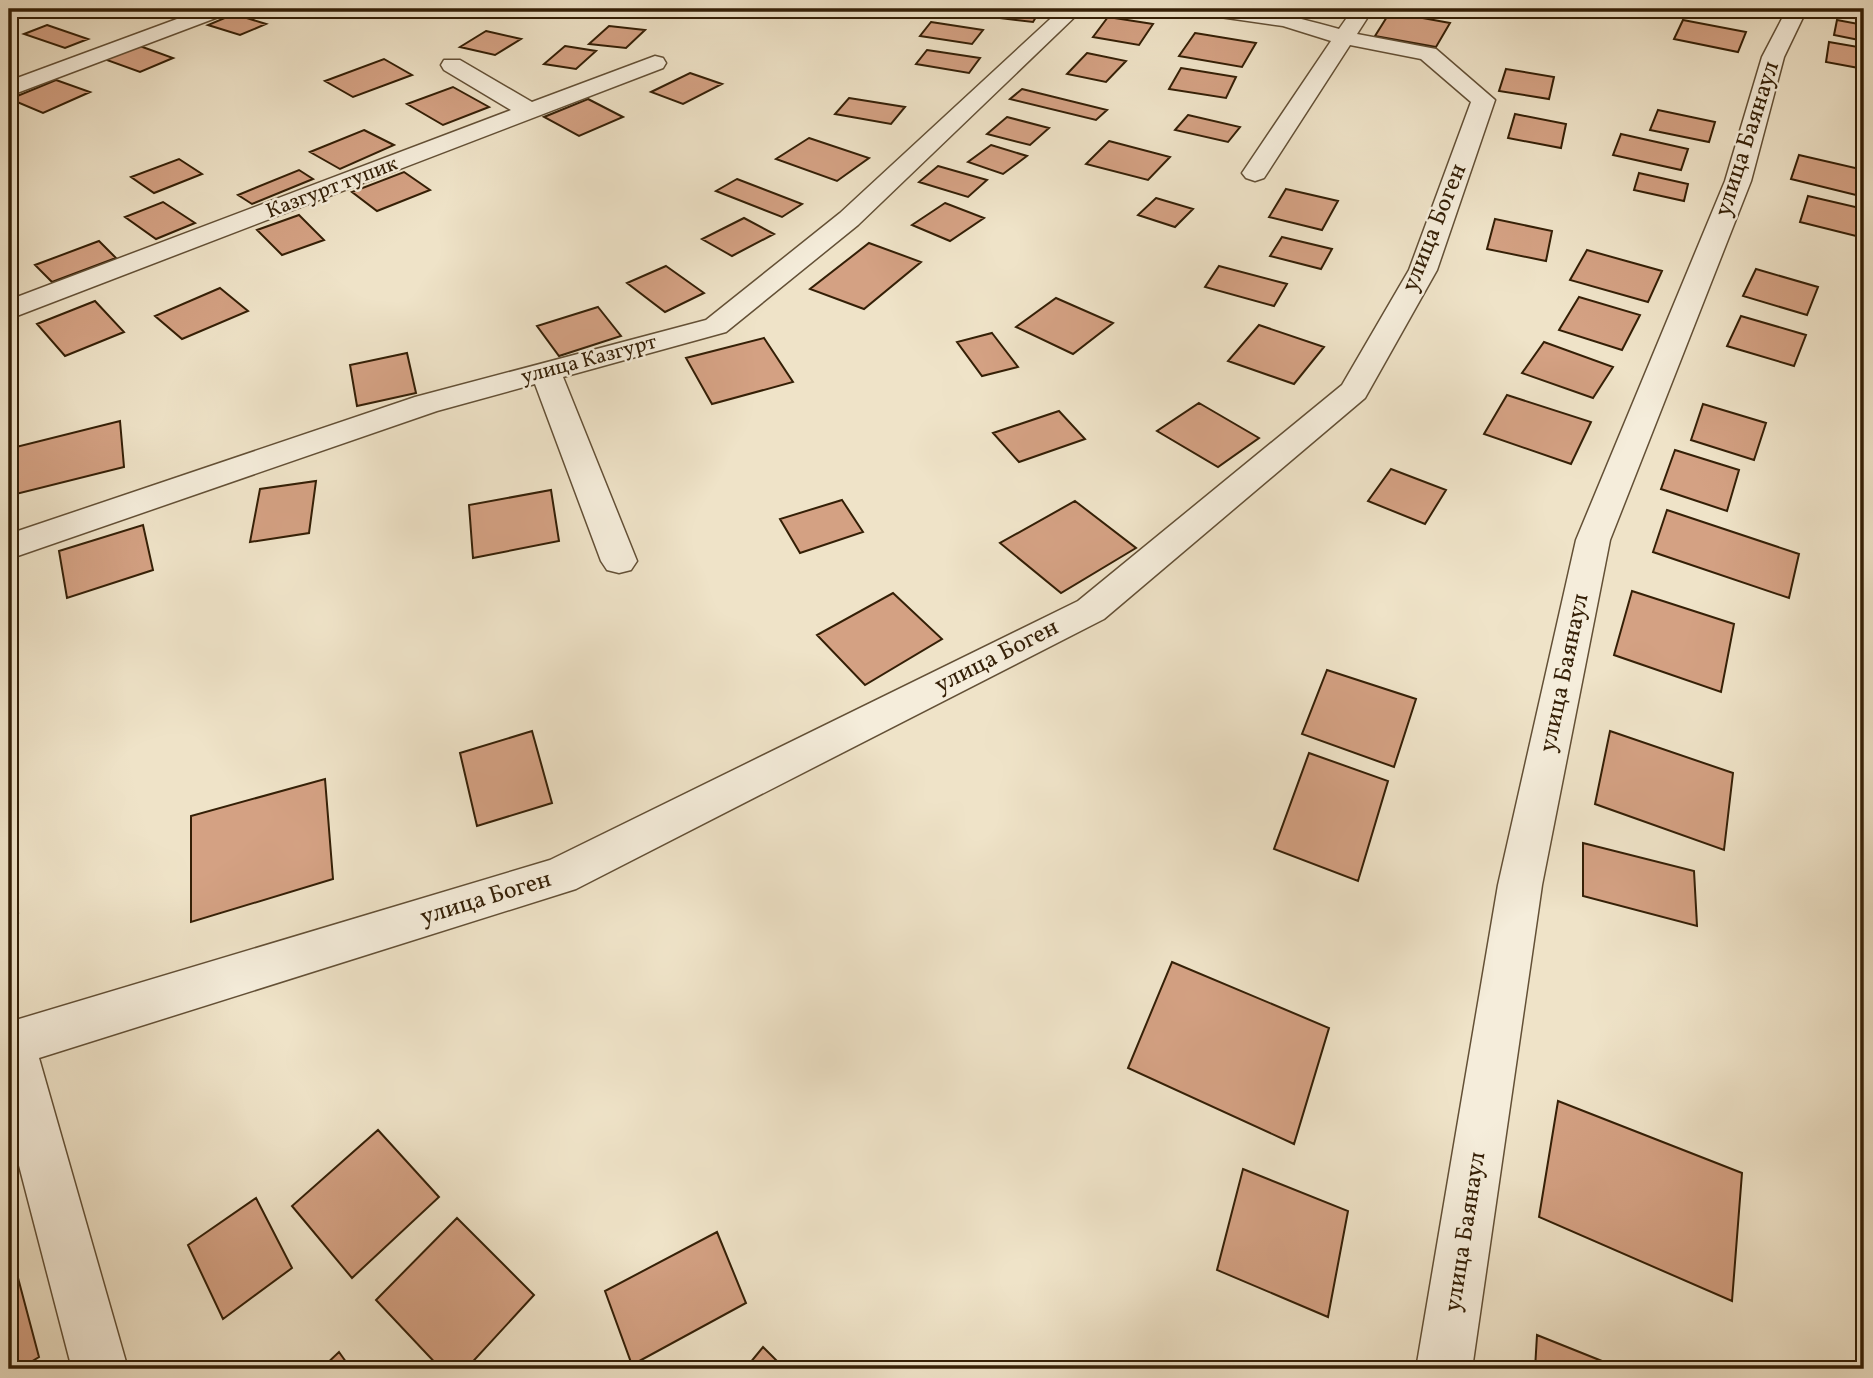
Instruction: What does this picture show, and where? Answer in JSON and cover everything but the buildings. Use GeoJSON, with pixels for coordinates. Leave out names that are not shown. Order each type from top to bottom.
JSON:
{"type":"FeatureCollection","features":[{"type":"Feature","properties":{"kind":"street"},"geometry":{"type":"LineString","coordinates":[[9,89],[222,9]]}},
{"type":"Feature","properties":{"kind":"street","name":"улица Казгурт"},"geometry":{"type":"LineString","coordinates":[[9,547],[426,404],[716,326],[849,219],[1073,9]]}},
{"type":"Feature","properties":{"kind":"street","name":"улица Боген"},"geometry":{"type":"LineString","coordinates":[[10,1044],[561,876],[1091,610],[1354,391],[1423,270],[1483,100],[1428,54],[1354,23],[1286,20],[1206,9]]}},
{"type":"Feature","properties":{"kind":"street","name":"улица Баянаул"},"geometry":{"type":"LineString","coordinates":[[1444,1369],[1520,885],[1593,540],[1738,181],[1773,57],[1797,9]]}},
{"type":"Feature","properties":{"kind":"street"},"geometry":{"type":"LineString","coordinates":[[1255,173],[1354,23]]}},
{"type":"Feature","properties":{"kind":"street","name":"Казгурт тупик"},"geometry":{"type":"LineString","coordinates":[[9,310],[655,63]]}},
{"type":"Feature","properties":{"kind":"street"},"geometry":{"type":"LineString","coordinates":[[452,65],[530,111]]}},
{"type":"Feature","properties":{"kind":"street"},"geometry":{"type":"LineString","coordinates":[[546,372],[619,561]]}},
{"type":"Feature","properties":{"kind":"street"},"geometry":{"type":"LineString","coordinates":[[10,1044],[100,1369]]}}]}
